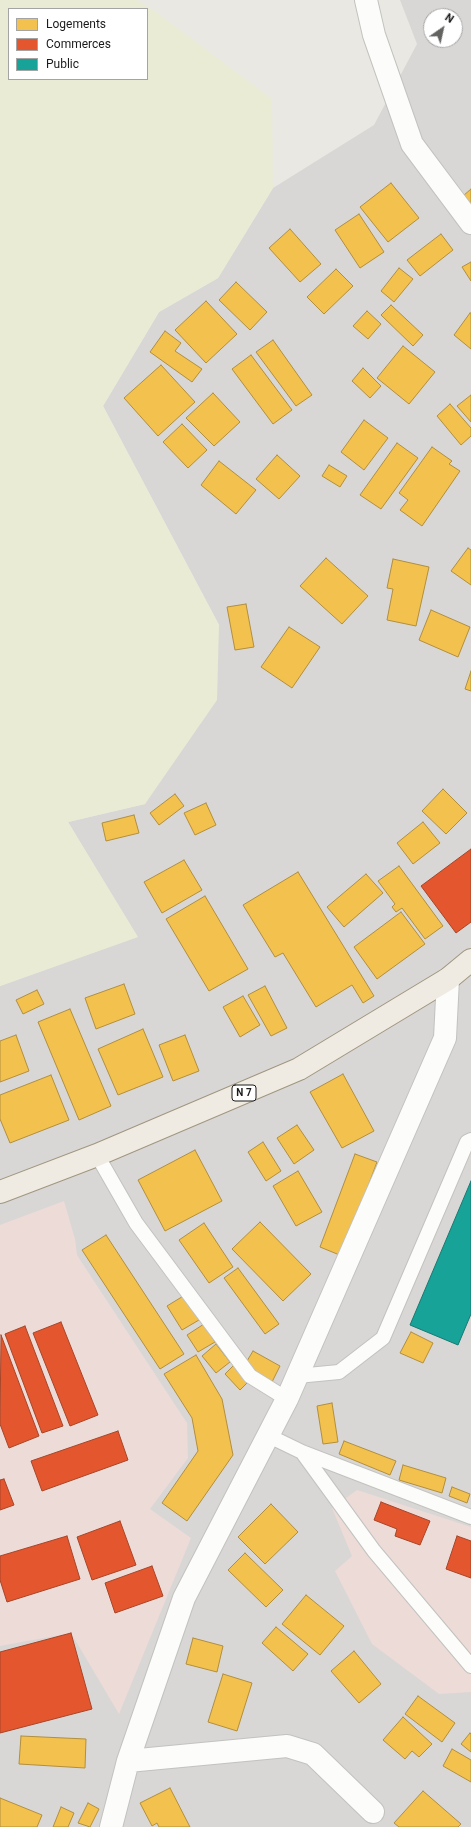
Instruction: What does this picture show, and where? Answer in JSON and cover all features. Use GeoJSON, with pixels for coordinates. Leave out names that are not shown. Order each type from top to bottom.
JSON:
{"type":"FeatureCollection","features":[{"type":"Feature","properties":{"kind":"main road","name":"N 7"},"geometry":{"type":"LineString","coordinates":[[0,1192],[97,1155],[299,1069],[448,979],[471,960]]}},
{"type":"Feature","properties":{"kind":"street"},"geometry":{"type":"LineString","coordinates":[[366,0],[374,35],[412,144],[471,223]]}},
{"type":"Feature","properties":{"kind":"street"},"geometry":{"type":"LineString","coordinates":[[111,1827],[128,1762],[184,1598],[287,1399],[445,1038],[448,979]]}},
{"type":"Feature","properties":{"kind":"street"},"geometry":{"type":"LineString","coordinates":[[128,1762],[287,1746],[313,1754],[373,1812]]}},
{"type":"Feature","properties":{"kind":"lane"},"geometry":{"type":"LineString","coordinates":[[297,1376],[339,1372],[383,1338],[467,1142],[471,1140]]}},
{"type":"Feature","properties":{"kind":"lane"},"geometry":{"type":"LineString","coordinates":[[97,1155],[136,1223],[250,1376],[287,1399]]}},
{"type":"Feature","properties":{"kind":"lane"},"geometry":{"type":"LineString","coordinates":[[269,1436],[302,1452],[471,1517]]}},
{"type":"Feature","properties":{"kind":"lane"},"geometry":{"type":"LineString","coordinates":[[302,1452],[374,1551],[471,1666]]}},
{"type":"Feature","properties":{"kind":"shaded area"},"geometry":{"type":"Polygon","coordinates":[[[400,0],[471,0],[471,1827],[0,1827],[0,986],[137,937],[68,822],[145,804],[219,625],[103,406],[159,312],[218,278],[273,188],[374,125],[417,44],[400,0]]]}},
{"type":"Feature","properties":{"kind":"shaded area"},"geometry":{"type":"Polygon","coordinates":[[[64,1201],[75,1239],[77,1255],[187,1423],[188,1458],[150,1509],[191,1538],[119,1714],[71,1633],[0,1646],[0,1225],[64,1201]]]}},
{"type":"Feature","properties":{"kind":"shaded area"},"geometry":{"type":"Polygon","coordinates":[[[357,1490],[471,1527],[471,1692],[439,1694],[372,1644],[335,1571],[352,1556],[332,1508],[357,1490]]]}},
{"type":"Feature","properties":{"kind":"green space"},"geometry":{"type":"Polygon","coordinates":[[[0,0],[137,0],[156,12],[272,99],[273,188],[218,278],[159,312],[103,406],[219,625],[217,700],[145,804],[68,822],[138,937],[0,986],[0,0]]]}},
{"type":"Feature","properties":{"kind":"building: Logements"},"geometry":{"type":"Polygon","coordinates":[[[391,183],[419,218],[388,242],[360,207],[391,183]]]}},
{"type":"Feature","properties":{"kind":"building: Logements"},"geometry":{"type":"Polygon","coordinates":[[[471,189],[471,205],[463,196],[471,189]]]}},
{"type":"Feature","properties":{"kind":"building: Logements"},"geometry":{"type":"Polygon","coordinates":[[[359,214],[384,252],[360,268],[335,230],[359,214]]]}},
{"type":"Feature","properties":{"kind":"building: Logements"},"geometry":{"type":"Polygon","coordinates":[[[290,229],[321,264],[300,282],[269,248],[290,229]]]}},
{"type":"Feature","properties":{"kind":"building: Logements"},"geometry":{"type":"Polygon","coordinates":[[[441,234],[453,250],[420,276],[407,260],[441,234]]]}},
{"type":"Feature","properties":{"kind":"building: Logements"},"geometry":{"type":"Polygon","coordinates":[[[471,262],[471,281],[462,267],[471,262]]]}},
{"type":"Feature","properties":{"kind":"building: Logements"},"geometry":{"type":"Polygon","coordinates":[[[399,268],[413,279],[394,302],[381,291],[399,268]]]}},
{"type":"Feature","properties":{"kind":"building: Logements"},"geometry":{"type":"Polygon","coordinates":[[[336,269],[353,286],[324,314],[307,297],[336,269]]]}},
{"type":"Feature","properties":{"kind":"building: Logements"},"geometry":{"type":"Polygon","coordinates":[[[236,282],[267,312],[250,330],[219,300],[236,282]]]}},
{"type":"Feature","properties":{"kind":"building: Logements"},"geometry":{"type":"Polygon","coordinates":[[[206,301],[237,334],[206,363],[175,330],[206,301]]]}},
{"type":"Feature","properties":{"kind":"building: Logements"},"geometry":{"type":"Polygon","coordinates":[[[391,305],[423,335],[413,346],[381,315],[391,305]]]}},
{"type":"Feature","properties":{"kind":"building: Logements"},"geometry":{"type":"Polygon","coordinates":[[[367,311],[381,324],[368,339],[353,326],[367,311]]]}},
{"type":"Feature","properties":{"kind":"building: Logements"},"geometry":{"type":"Polygon","coordinates":[[[471,313],[471,349],[454,335],[471,313]]]}},
{"type":"Feature","properties":{"kind":"building: Logements"},"geometry":{"type":"Polygon","coordinates":[[[165,331],[181,343],[175,351],[202,369],[192,382],[150,352],[165,331]]]}},
{"type":"Feature","properties":{"kind":"building: Logements"},"geometry":{"type":"Polygon","coordinates":[[[273,340],[312,395],[296,406],[256,352],[273,340]]]}},
{"type":"Feature","properties":{"kind":"building: Logements"},"geometry":{"type":"Polygon","coordinates":[[[403,346],[435,372],[409,404],[377,378],[403,346]]]}},
{"type":"Feature","properties":{"kind":"building: Logements"},"geometry":{"type":"Polygon","coordinates":[[[251,355],[292,410],[273,424],[232,369],[251,355]]]}},
{"type":"Feature","properties":{"kind":"building: Logements"},"geometry":{"type":"Polygon","coordinates":[[[161,365],[195,402],[158,436],[124,398],[161,365]]]}},
{"type":"Feature","properties":{"kind":"building: Logements"},"geometry":{"type":"Polygon","coordinates":[[[363,368],[381,386],[370,398],[352,381],[363,368]]]}},
{"type":"Feature","properties":{"kind":"building: Logements"},"geometry":{"type":"Polygon","coordinates":[[[213,393],[240,422],[214,446],[186,418],[213,393]]]}},
{"type":"Feature","properties":{"kind":"building: Logements"},"geometry":{"type":"Polygon","coordinates":[[[471,395],[471,422],[457,406],[471,395]]]}},
{"type":"Feature","properties":{"kind":"building: Logements"},"geometry":{"type":"Polygon","coordinates":[[[450,404],[471,428],[471,436],[461,445],[437,416],[450,404]]]}},
{"type":"Feature","properties":{"kind":"building: Logements"},"geometry":{"type":"Polygon","coordinates":[[[364,420],[388,438],[364,470],[341,452],[364,420]]]}},
{"type":"Feature","properties":{"kind":"building: Logements"},"geometry":{"type":"Polygon","coordinates":[[[182,424],[207,450],[188,468],[163,442],[182,424]]]}},
{"type":"Feature","properties":{"kind":"building: Logements"},"geometry":{"type":"Polygon","coordinates":[[[397,443],[418,458],[381,509],[360,495],[397,443]]]}},
{"type":"Feature","properties":{"kind":"building: Logements"},"geometry":{"type":"Polygon","coordinates":[[[432,447],[452,461],[449,464],[460,471],[422,526],[400,510],[408,500],[399,493],[432,447]]]}},
{"type":"Feature","properties":{"kind":"building: Logements"},"geometry":{"type":"Polygon","coordinates":[[[277,455],[300,476],[279,499],[256,479],[277,455]]]}},
{"type":"Feature","properties":{"kind":"building: Logements"},"geometry":{"type":"Polygon","coordinates":[[[219,461],[256,490],[236,514],[201,485],[219,461]]]}},
{"type":"Feature","properties":{"kind":"building: Logements"},"geometry":{"type":"Polygon","coordinates":[[[329,465],[347,476],[340,487],[322,476],[329,465]]]}},
{"type":"Feature","properties":{"kind":"building: Logements"},"geometry":{"type":"Polygon","coordinates":[[[468,548],[471,550],[471,585],[451,571],[468,548]]]}},
{"type":"Feature","properties":{"kind":"building: Logements"},"geometry":{"type":"Polygon","coordinates":[[[326,558],[368,596],[342,624],[300,586],[326,558]]]}},
{"type":"Feature","properties":{"kind":"building: Logements"},"geometry":{"type":"Polygon","coordinates":[[[393,559],[429,567],[416,626],[387,620],[393,589],[387,588],[393,559]]]}},
{"type":"Feature","properties":{"kind":"building: Logements"},"geometry":{"type":"Polygon","coordinates":[[[246,604],[254,647],[235,650],[227,607],[246,604]]]}},
{"type":"Feature","properties":{"kind":"building: Logements"},"geometry":{"type":"Polygon","coordinates":[[[431,610],[470,627],[458,657],[419,640],[431,610]]]}},
{"type":"Feature","properties":{"kind":"building: Logements"},"geometry":{"type":"Polygon","coordinates":[[[289,627],[320,647],[292,688],[261,667],[289,627]]]}},
{"type":"Feature","properties":{"kind":"building: Logements"},"geometry":{"type":"Polygon","coordinates":[[[471,671],[471,691],[465,689],[471,671]]]}},
{"type":"Feature","properties":{"kind":"building: Logements"},"geometry":{"type":"Polygon","coordinates":[[[443,789],[467,813],[446,834],[422,811],[443,789]]]}},
{"type":"Feature","properties":{"kind":"building: Logements"},"geometry":{"type":"Polygon","coordinates":[[[175,794],[184,806],[159,825],[150,813],[175,794]]]}},
{"type":"Feature","properties":{"kind":"building: Logements"},"geometry":{"type":"Polygon","coordinates":[[[206,803],[216,825],[195,835],[184,813],[206,803]]]}},
{"type":"Feature","properties":{"kind":"building: Logements"},"geometry":{"type":"Polygon","coordinates":[[[134,815],[139,833],[106,841],[102,823],[134,815]]]}},
{"type":"Feature","properties":{"kind":"building: Logements"},"geometry":{"type":"Polygon","coordinates":[[[423,822],[440,843],[413,864],[397,843],[423,822]]]}},
{"type":"Feature","properties":{"kind":"building: Logements"},"geometry":{"type":"Polygon","coordinates":[[[184,860],[202,890],[162,913],[144,882],[184,860]]]}},
{"type":"Feature","properties":{"kind":"building: Logements"},"geometry":{"type":"Polygon","coordinates":[[[399,866],[443,926],[425,939],[402,908],[396,912],[392,907],[395,904],[378,881],[399,866]]]}},
{"type":"Feature","properties":{"kind":"building: Logements"},"geometry":{"type":"Polygon","coordinates":[[[298,872],[374,996],[363,1003],[352,985],[316,1007],[283,953],[275,957],[243,905],[298,872]]]}},
{"type":"Feature","properties":{"kind":"building: Logements"},"geometry":{"type":"Polygon","coordinates":[[[366,874],[383,893],[344,927],[327,907],[366,874]]]}},
{"type":"Feature","properties":{"kind":"building: Logements"},"geometry":{"type":"Polygon","coordinates":[[[205,896],[248,969],[209,991],[166,919],[205,896]]]}},
{"type":"Feature","properties":{"kind":"building: Logements"},"geometry":{"type":"Polygon","coordinates":[[[401,912],[425,944],[377,979],[354,947],[401,912]]]}},
{"type":"Feature","properties":{"kind":"building: Logements"},"geometry":{"type":"Polygon","coordinates":[[[124,984],[135,1014],[96,1029],[85,998],[124,984]]]}},
{"type":"Feature","properties":{"kind":"building: Logements"},"geometry":{"type":"Polygon","coordinates":[[[265,986],[287,1028],[271,1036],[248,995],[265,986]]]}},
{"type":"Feature","properties":{"kind":"building: Logements"},"geometry":{"type":"Polygon","coordinates":[[[37,990],[44,1004],[23,1014],[16,1000],[37,990]]]}},
{"type":"Feature","properties":{"kind":"building: Logements"},"geometry":{"type":"Polygon","coordinates":[[[243,996],[260,1025],[240,1037],[223,1007],[243,996]]]}},
{"type":"Feature","properties":{"kind":"building: Logements"},"geometry":{"type":"Polygon","coordinates":[[[70,1009],[111,1106],[79,1120],[38,1022],[70,1009]]]}},
{"type":"Feature","properties":{"kind":"building: Logements"},"geometry":{"type":"Polygon","coordinates":[[[143,1029],[163,1077],[118,1095],[98,1049],[143,1029]]]}},
{"type":"Feature","properties":{"kind":"building: Logements"},"geometry":{"type":"Polygon","coordinates":[[[16,1035],[29,1071],[0,1082],[0,1041],[16,1035]]]}},
{"type":"Feature","properties":{"kind":"building: Logements"},"geometry":{"type":"Polygon","coordinates":[[[185,1035],[199,1071],[173,1081],[159,1045],[185,1035]]]}},
{"type":"Feature","properties":{"kind":"building: Logements"},"geometry":{"type":"Polygon","coordinates":[[[343,1074],[374,1131],[342,1148],[310,1092],[343,1074]]]}},
{"type":"Feature","properties":{"kind":"building: Logements"},"geometry":{"type":"Polygon","coordinates":[[[51,1075],[69,1120],[10,1143],[0,1119],[0,1095],[51,1075]]]}},
{"type":"Feature","properties":{"kind":"building: Logements"},"geometry":{"type":"Polygon","coordinates":[[[297,1125],[314,1150],[294,1164],[277,1138],[297,1125]]]}},
{"type":"Feature","properties":{"kind":"building: Logements"},"geometry":{"type":"Polygon","coordinates":[[[263,1142],[281,1171],[266,1181],[248,1152],[263,1142]]]}},
{"type":"Feature","properties":{"kind":"building: Logements"},"geometry":{"type":"Polygon","coordinates":[[[195,1150],[222,1201],[165,1231],[138,1180],[195,1150]]]}},
{"type":"Feature","properties":{"kind":"building: Logements"},"geometry":{"type":"Polygon","coordinates":[[[355,1154],[377,1162],[342,1256],[320,1247],[355,1154]]]}},
{"type":"Feature","properties":{"kind":"building: Logements"},"geometry":{"type":"Polygon","coordinates":[[[298,1171],[322,1212],[296,1226],[273,1186],[298,1171]]]}},
{"type":"Feature","properties":{"kind":"building: Logements"},"geometry":{"type":"Polygon","coordinates":[[[260,1222],[311,1274],[283,1301],[232,1249],[260,1222]]]}},
{"type":"Feature","properties":{"kind":"building: Logements"},"geometry":{"type":"Polygon","coordinates":[[[204,1223],[233,1267],[209,1283],[179,1240],[204,1223]]]}},
{"type":"Feature","properties":{"kind":"building: Logements"},"geometry":{"type":"Polygon","coordinates":[[[106,1235],[184,1354],[160,1369],[82,1250],[106,1235]]]}},
{"type":"Feature","properties":{"kind":"building: Logements"},"geometry":{"type":"Polygon","coordinates":[[[238,1268],[279,1324],[265,1334],[224,1278],[238,1268]]]}},
{"type":"Feature","properties":{"kind":"building: Logements"},"geometry":{"type":"Polygon","coordinates":[[[185,1295],[199,1320],[182,1330],[167,1306],[185,1295]]]}},
{"type":"Feature","properties":{"kind":"building: Logements"},"geometry":{"type":"Polygon","coordinates":[[[204,1324],[215,1342],[198,1352],[187,1335],[204,1324]]]}},
{"type":"Feature","properties":{"kind":"building: Logements"},"geometry":{"type":"Polygon","coordinates":[[[411,1332],[433,1343],[423,1363],[400,1353],[411,1332]]]}},
{"type":"Feature","properties":{"kind":"building: Logements"},"geometry":{"type":"Polygon","coordinates":[[[216,1344],[230,1362],[216,1373],[202,1356],[216,1344]]]}},
{"type":"Feature","properties":{"kind":"building: Logements"},"geometry":{"type":"Polygon","coordinates":[[[253,1351],[280,1366],[272,1382],[244,1366],[253,1351]]]}},
{"type":"Feature","properties":{"kind":"building: Logements"},"geometry":{"type":"Polygon","coordinates":[[[196,1355],[222,1399],[233,1455],[187,1521],[162,1503],[198,1451],[192,1418],[164,1374],[196,1355]]]}},
{"type":"Feature","properties":{"kind":"building: Logements"},"geometry":{"type":"Polygon","coordinates":[[[234,1365],[250,1380],[240,1390],[225,1374],[234,1365]]]}},
{"type":"Feature","properties":{"kind":"building: Logements"},"geometry":{"type":"Polygon","coordinates":[[[332,1403],[338,1442],[323,1444],[317,1406],[332,1403]]]}},
{"type":"Feature","properties":{"kind":"building: Logements"},"geometry":{"type":"Polygon","coordinates":[[[344,1441],[396,1461],[390,1475],[339,1454],[344,1441]]]}},
{"type":"Feature","properties":{"kind":"building: Logements"},"geometry":{"type":"Polygon","coordinates":[[[403,1465],[446,1478],[442,1493],[399,1480],[403,1465]]]}},
{"type":"Feature","properties":{"kind":"building: Logements"},"geometry":{"type":"Polygon","coordinates":[[[452,1487],[470,1494],[467,1503],[449,1496],[452,1487]]]}},
{"type":"Feature","properties":{"kind":"building: Logements"},"geometry":{"type":"Polygon","coordinates":[[[271,1504],[298,1532],[265,1564],[238,1537],[271,1504]]]}},
{"type":"Feature","properties":{"kind":"building: Logements"},"geometry":{"type":"Polygon","coordinates":[[[245,1553],[283,1590],[266,1607],[228,1570],[245,1553]]]}},
{"type":"Feature","properties":{"kind":"building: Logements"},"geometry":{"type":"Polygon","coordinates":[[[306,1595],[344,1626],[320,1655],[282,1624],[306,1595]]]}},
{"type":"Feature","properties":{"kind":"building: Logements"},"geometry":{"type":"Polygon","coordinates":[[[276,1627],[308,1654],[293,1671],[262,1643],[276,1627]]]}},
{"type":"Feature","properties":{"kind":"building: Logements"},"geometry":{"type":"Polygon","coordinates":[[[193,1638],[223,1646],[217,1672],[186,1664],[193,1638]]]}},
{"type":"Feature","properties":{"kind":"building: Logements"},"geometry":{"type":"Polygon","coordinates":[[[354,1651],[381,1684],[359,1703],[331,1671],[354,1651]]]}},
{"type":"Feature","properties":{"kind":"building: Logements"},"geometry":{"type":"Polygon","coordinates":[[[223,1674],[252,1683],[237,1731],[208,1722],[223,1674]]]}},
{"type":"Feature","properties":{"kind":"building: Logements"},"geometry":{"type":"Polygon","coordinates":[[[418,1696],[455,1723],[442,1742],[405,1714],[418,1696]]]}},
{"type":"Feature","properties":{"kind":"building: Logements"},"geometry":{"type":"Polygon","coordinates":[[[403,1717],[432,1744],[419,1757],[412,1751],[405,1759],[383,1740],[403,1717]]]}},
{"type":"Feature","properties":{"kind":"building: Logements"},"geometry":{"type":"Polygon","coordinates":[[[470,1733],[471,1734],[471,1752],[461,1744],[470,1733]]]}},
{"type":"Feature","properties":{"kind":"building: Logements"},"geometry":{"type":"Polygon","coordinates":[[[21,1736],[86,1739],[85,1768],[19,1764],[21,1736]]]}},
{"type":"Feature","properties":{"kind":"building: Logements"},"geometry":{"type":"Polygon","coordinates":[[[452,1749],[471,1760],[471,1782],[443,1766],[452,1749]]]}},
{"type":"Feature","properties":{"kind":"building: Logements"},"geometry":{"type":"Polygon","coordinates":[[[170,1788],[190,1827],[159,1827],[157,1823],[152,1826],[140,1803],[170,1788]]]}},
{"type":"Feature","properties":{"kind":"building: Logements"},"geometry":{"type":"Polygon","coordinates":[[[423,1791],[461,1824],[458,1827],[399,1827],[394,1823],[423,1791]]]}},
{"type":"Feature","properties":{"kind":"building: Logements"},"geometry":{"type":"Polygon","coordinates":[[[0,1798],[42,1815],[37,1827],[0,1827],[0,1798]]]}},
{"type":"Feature","properties":{"kind":"building: Logements"},"geometry":{"type":"Polygon","coordinates":[[[88,1803],[99,1809],[90,1827],[78,1823],[88,1803]]]}},
{"type":"Feature","properties":{"kind":"building: Logements"},"geometry":{"type":"Polygon","coordinates":[[[61,1807],[74,1813],[68,1827],[53,1827],[61,1807]]]}},
{"type":"Feature","properties":{"kind":"building: Commerces"},"geometry":{"type":"Polygon","coordinates":[[[471,849],[471,922],[456,933],[421,886],[471,849]]]}},
{"type":"Feature","properties":{"kind":"building: Commerces"},"geometry":{"type":"Polygon","coordinates":[[[61,1322],[98,1415],[70,1426],[33,1333],[61,1322]]]}},
{"type":"Feature","properties":{"kind":"building: Commerces"},"geometry":{"type":"Polygon","coordinates":[[[25,1326],[63,1426],[42,1433],[5,1334],[25,1326]]]}},
{"type":"Feature","properties":{"kind":"building: Commerces"},"geometry":{"type":"Polygon","coordinates":[[[1,1335],[39,1436],[9,1448],[0,1424],[1,1335]]]}},
{"type":"Feature","properties":{"kind":"building: Commerces"},"geometry":{"type":"Polygon","coordinates":[[[118,1431],[128,1460],[42,1491],[31,1461],[118,1431]]]}},
{"type":"Feature","properties":{"kind":"building: Commerces"},"geometry":{"type":"Polygon","coordinates":[[[4,1479],[14,1505],[0,1510],[0,1480],[4,1479]]]}},
{"type":"Feature","properties":{"kind":"building: Commerces"},"geometry":{"type":"Polygon","coordinates":[[[381,1502],[430,1521],[420,1545],[395,1536],[397,1529],[374,1520],[381,1502]]]}},
{"type":"Feature","properties":{"kind":"building: Commerces"},"geometry":{"type":"Polygon","coordinates":[[[120,1521],[136,1565],[92,1580],[77,1537],[120,1521]]]}},
{"type":"Feature","properties":{"kind":"building: Commerces"},"geometry":{"type":"Polygon","coordinates":[[[67,1536],[80,1579],[7,1602],[0,1580],[0,1556],[67,1536]]]}},
{"type":"Feature","properties":{"kind":"building: Commerces"},"geometry":{"type":"Polygon","coordinates":[[[457,1536],[471,1541],[471,1578],[446,1569],[457,1536]]]}},
{"type":"Feature","properties":{"kind":"building: Commerces"},"geometry":{"type":"Polygon","coordinates":[[[152,1566],[163,1596],[115,1613],[105,1583],[152,1566]]]}},
{"type":"Feature","properties":{"kind":"building: Commerces"},"geometry":{"type":"Polygon","coordinates":[[[71,1633],[92,1709],[0,1733],[0,1652],[71,1633]]]}},
{"type":"Feature","properties":{"kind":"building: Public"},"geometry":{"type":"Polygon","coordinates":[[[471,1181],[471,1314],[458,1345],[410,1325],[471,1181]]]}}]}
